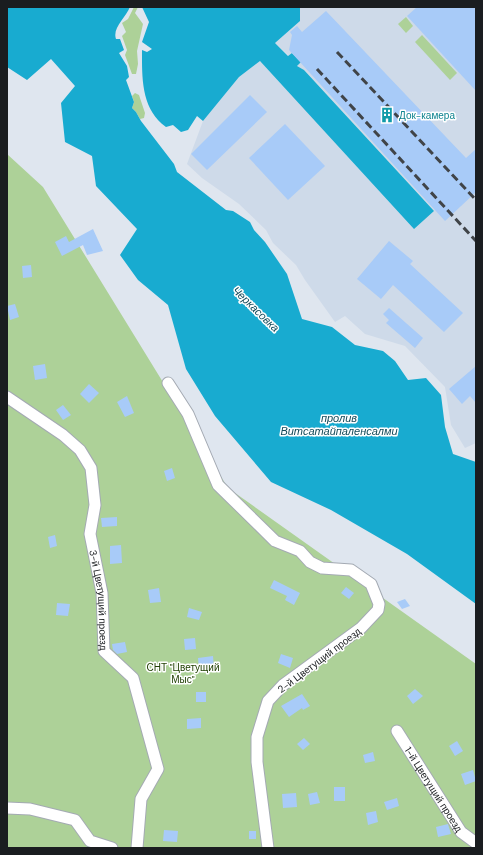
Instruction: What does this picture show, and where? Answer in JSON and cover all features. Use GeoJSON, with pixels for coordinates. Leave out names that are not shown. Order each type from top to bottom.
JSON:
{"type":"FeatureCollection","features":[{"type":"Feature","properties":{"kind":"street","name":"2-й Цветущий проезд"},"geometry":{"type":"LineString","coordinates":[[168,383],[188,414],[218,485],[275,541],[300,551],[310,562],[322,568],[351,570],[371,584],[379,604],[378,610],[361,628],[283,685],[268,701],[257,737],[257,762],[266,848]]}},
{"type":"Feature","properties":{"kind":"street","name":"3-й Цветущий проезд"},"geometry":{"type":"LineString","coordinates":[[7,397],[63,435],[80,450],[91,468],[95,505],[90,534],[102,593],[104,651],[132,678],[158,769],[141,799],[137,848]]}},
{"type":"Feature","properties":{"kind":"street","name":"1-й Цветущий проезд"},"geometry":{"type":"LineString","coordinates":[[398,731],[461,832],[476,843]]}},
{"type":"Feature","properties":{"kind":"street"},"geometry":{"type":"LineString","coordinates":[[7,808],[30,808],[75,820],[90,841],[112,848]]}},
{"type":"Feature","properties":{"kind":"shaded area"},"geometry":{"type":"Polygon","coordinates":[[[300,7],[476,7],[476,443],[465,448],[451,425],[445,387],[405,346],[365,334],[345,316],[335,322],[296,265],[273,243],[266,230],[239,204],[202,178],[187,164],[203,121],[239,77],[260,61],[414,228],[434,211],[304,70],[297,66],[300,62],[289,56],[275,43],[300,21],[300,7]]]}},
{"type":"Feature","properties":{"kind":"green space"},"geometry":{"type":"Polygon","coordinates":[[[134,7],[138,7],[135,13],[143,24],[137,51],[138,64],[136,74],[132,74],[125,55],[127,50],[122,36],[126,32],[122,23],[128,19],[134,7]]]}},
{"type":"Feature","properties":{"kind":"green space"},"geometry":{"type":"Polygon","coordinates":[[[406,17],[413,26],[406,33],[398,24],[406,17]]]}},
{"type":"Feature","properties":{"kind":"green space"},"geometry":{"type":"Polygon","coordinates":[[[422,35],[457,73],[450,80],[415,42],[422,35]]]}},
{"type":"Feature","properties":{"kind":"green space"},"geometry":{"type":"Polygon","coordinates":[[[135,93],[139,95],[145,113],[144,118],[140,119],[132,108],[134,102],[132,96],[135,93]]]}},
{"type":"Feature","properties":{"kind":"green space","name":"СНТ \"Цветущий Мыс\""},"geometry":{"type":"Polygon","coordinates":[[[7,154],[43,187],[228,488],[476,664],[476,848],[7,848],[7,154]]]}},
{"type":"Feature","properties":{"kind":"water","name":"пролив Витсатайпаленсалми"},"geometry":{"type":"Polygon","coordinates":[[[7,7],[130,7],[115,35],[116,39],[120,39],[124,50],[119,53],[127,66],[129,77],[126,80],[134,102],[132,108],[174,164],[177,172],[226,210],[233,211],[250,222],[254,230],[265,242],[287,274],[302,319],[332,327],[355,345],[383,351],[395,361],[408,380],[426,378],[441,395],[445,427],[453,454],[476,462],[476,604],[407,554],[331,510],[271,482],[215,416],[186,369],[168,305],[138,280],[120,255],[137,229],[96,186],[92,156],[65,142],[61,103],[75,86],[51,59],[27,80],[7,67],[7,7]]]}},
{"type":"Feature","properties":{"kind":"water"},"geometry":{"type":"Polygon","coordinates":[[[142,7],[300,7],[300,21],[275,43],[288,56],[292,53],[301,62],[297,66],[304,70],[434,211],[414,229],[260,61],[239,77],[203,121],[197,116],[188,130],[181,132],[173,125],[166,127],[158,120],[147,102],[143,82],[142,50],[147,52],[152,49],[142,42],[149,22],[142,7]]]}},
{"type":"Feature","properties":{"kind":"building"},"geometry":{"type":"Polygon","coordinates":[[[417,7],[474,7],[476,10],[476,91],[407,16],[417,7]]]}},
{"type":"Feature","properties":{"kind":"building","name":"Док-камера"},"geometry":{"type":"Polygon","coordinates":[[[326,11],[466,158],[476,149],[476,192],[445,221],[289,50],[292,35],[290,32],[297,26],[302,32],[326,11]]]}},
{"type":"Feature","properties":{"kind":"building"},"geometry":{"type":"Polygon","coordinates":[[[250,95],[267,112],[207,170],[191,154],[250,95]]]}},
{"type":"Feature","properties":{"kind":"building"},"geometry":{"type":"Polygon","coordinates":[[[285,124],[325,166],[288,200],[249,158],[285,124]]]}},
{"type":"Feature","properties":{"kind":"building"},"geometry":{"type":"Polygon","coordinates":[[[93,229],[103,251],[87,255],[83,245],[62,256],[55,242],[66,236],[69,242],[93,229]]]}},
{"type":"Feature","properties":{"kind":"building"},"geometry":{"type":"Polygon","coordinates":[[[389,241],[413,261],[410,264],[463,313],[444,332],[393,285],[381,299],[357,279],[389,241]]]}},
{"type":"Feature","properties":{"kind":"building"},"geometry":{"type":"Polygon","coordinates":[[[31,265],[32,277],[23,278],[22,266],[31,265]]]}},
{"type":"Feature","properties":{"kind":"building"},"geometry":{"type":"Polygon","coordinates":[[[15,304],[19,317],[10,320],[7,306],[15,304]]]}},
{"type":"Feature","properties":{"kind":"building"},"geometry":{"type":"Polygon","coordinates":[[[389,308],[423,338],[415,348],[386,323],[389,320],[383,314],[389,308]]]}},
{"type":"Feature","properties":{"kind":"building"},"geometry":{"type":"Polygon","coordinates":[[[45,364],[47,378],[35,380],[33,366],[45,364]]]}},
{"type":"Feature","properties":{"kind":"building"},"geometry":{"type":"Polygon","coordinates":[[[476,366],[476,403],[470,396],[462,404],[449,389],[476,366]]]}},
{"type":"Feature","properties":{"kind":"building"},"geometry":{"type":"Polygon","coordinates":[[[89,384],[99,393],[89,403],[80,394],[89,384]]]}},
{"type":"Feature","properties":{"kind":"building"},"geometry":{"type":"Polygon","coordinates":[[[127,396],[134,413],[125,417],[117,402],[127,396]]]}},
{"type":"Feature","properties":{"kind":"building"},"geometry":{"type":"Polygon","coordinates":[[[63,405],[71,415],[63,420],[56,410],[63,405]]]}},
{"type":"Feature","properties":{"kind":"building"},"geometry":{"type":"Polygon","coordinates":[[[172,468],[175,478],[167,481],[164,471],[172,468]]]}},
{"type":"Feature","properties":{"kind":"building"},"geometry":{"type":"Polygon","coordinates":[[[117,517],[117,526],[102,527],[101,518],[117,517]]]}},
{"type":"Feature","properties":{"kind":"building"},"geometry":{"type":"Polygon","coordinates":[[[55,535],[57,546],[50,548],[48,537],[55,535]]]}},
{"type":"Feature","properties":{"kind":"building"},"geometry":{"type":"Polygon","coordinates":[[[121,545],[122,563],[110,564],[110,546],[121,545]]]}},
{"type":"Feature","properties":{"kind":"building"},"geometry":{"type":"Polygon","coordinates":[[[274,580],[300,593],[294,605],[285,600],[287,596],[270,588],[274,580]]]}},
{"type":"Feature","properties":{"kind":"building"},"geometry":{"type":"Polygon","coordinates":[[[346,587],[354,593],[349,599],[341,593],[346,587]]]}},
{"type":"Feature","properties":{"kind":"building"},"geometry":{"type":"Polygon","coordinates":[[[159,588],[161,602],[150,603],[148,590],[159,588]]]}},
{"type":"Feature","properties":{"kind":"building"},"geometry":{"type":"Polygon","coordinates":[[[405,599],[410,606],[402,609],[397,602],[405,599]]]}},
{"type":"Feature","properties":{"kind":"building"},"geometry":{"type":"Polygon","coordinates":[[[57,603],[70,604],[68,616],[56,615],[57,603]]]}},
{"type":"Feature","properties":{"kind":"building"},"geometry":{"type":"Polygon","coordinates":[[[189,608],[202,612],[199,620],[187,617],[189,608]]]}},
{"type":"Feature","properties":{"kind":"building"},"geometry":{"type":"Polygon","coordinates":[[[195,638],[196,649],[185,650],[184,639],[195,638]]]}},
{"type":"Feature","properties":{"kind":"building"},"geometry":{"type":"Polygon","coordinates":[[[125,642],[127,652],[117,654],[113,650],[112,644],[125,642]]]}},
{"type":"Feature","properties":{"kind":"building"},"geometry":{"type":"Polygon","coordinates":[[[281,654],[293,658],[290,668],[278,663],[281,654]]]}},
{"type":"Feature","properties":{"kind":"building"},"geometry":{"type":"Polygon","coordinates":[[[213,656],[214,668],[199,670],[198,658],[213,656]]]}},
{"type":"Feature","properties":{"kind":"building"},"geometry":{"type":"Polygon","coordinates":[[[415,689],[423,696],[413,704],[407,696],[415,689]]]}},
{"type":"Feature","properties":{"kind":"building"},"geometry":{"type":"Polygon","coordinates":[[[196,692],[206,692],[206,702],[196,702],[196,692]]]}},
{"type":"Feature","properties":{"kind":"building"},"geometry":{"type":"Polygon","coordinates":[[[302,694],[310,706],[303,710],[302,708],[289,717],[281,706],[302,694]]]}},
{"type":"Feature","properties":{"kind":"building"},"geometry":{"type":"Polygon","coordinates":[[[201,718],[201,728],[187,729],[187,719],[201,718]]]}},
{"type":"Feature","properties":{"kind":"building"},"geometry":{"type":"Polygon","coordinates":[[[304,738],[310,744],[303,750],[297,744],[304,738]]]}},
{"type":"Feature","properties":{"kind":"building"},"geometry":{"type":"Polygon","coordinates":[[[457,741],[463,751],[455,756],[449,746],[457,741]]]}},
{"type":"Feature","properties":{"kind":"building"},"geometry":{"type":"Polygon","coordinates":[[[373,752],[375,761],[365,763],[363,755],[373,752]]]}},
{"type":"Feature","properties":{"kind":"building"},"geometry":{"type":"Polygon","coordinates":[[[473,770],[476,781],[465,785],[461,774],[473,770]]]}},
{"type":"Feature","properties":{"kind":"building"},"geometry":{"type":"Polygon","coordinates":[[[334,787],[345,787],[345,801],[334,801],[334,787]]]}},
{"type":"Feature","properties":{"kind":"building"},"geometry":{"type":"Polygon","coordinates":[[[317,792],[320,803],[310,805],[308,794],[317,792]]]}},
{"type":"Feature","properties":{"kind":"building"},"geometry":{"type":"Polygon","coordinates":[[[296,793],[297,807],[283,808],[282,794],[296,793]]]}},
{"type":"Feature","properties":{"kind":"building"},"geometry":{"type":"Polygon","coordinates":[[[397,798],[399,806],[387,810],[384,802],[397,798]]]}},
{"type":"Feature","properties":{"kind":"building"},"geometry":{"type":"Polygon","coordinates":[[[376,811],[378,822],[368,825],[366,813],[376,811]]]}},
{"type":"Feature","properties":{"kind":"building"},"geometry":{"type":"Polygon","coordinates":[[[448,824],[451,834],[438,837],[436,827],[448,824]]]}},
{"type":"Feature","properties":{"kind":"building"},"geometry":{"type":"Polygon","coordinates":[[[164,830],[178,831],[177,842],[163,841],[164,830]]]}},
{"type":"Feature","properties":{"kind":"building"},"geometry":{"type":"Polygon","coordinates":[[[249,831],[256,831],[256,839],[249,839],[249,831]]]}},
{"type":"Feature","properties":{"kind":"railway"},"geometry":{"type":"LineString","coordinates":[[337,52],[476,200]]}},
{"type":"Feature","properties":{"kind":"railway"},"geometry":{"type":"LineString","coordinates":[[317,69],[476,241]]}},
{"type":"Feature","properties":{"kind":"place","name":"Док-камера"},"geometry":{"type":"Point","coordinates":[387,115]}},
{"type":"Feature","properties":{"kind":"water label","name":"Черкасовка"},"geometry":{"type":"Point","coordinates":[256,309]}}]}
